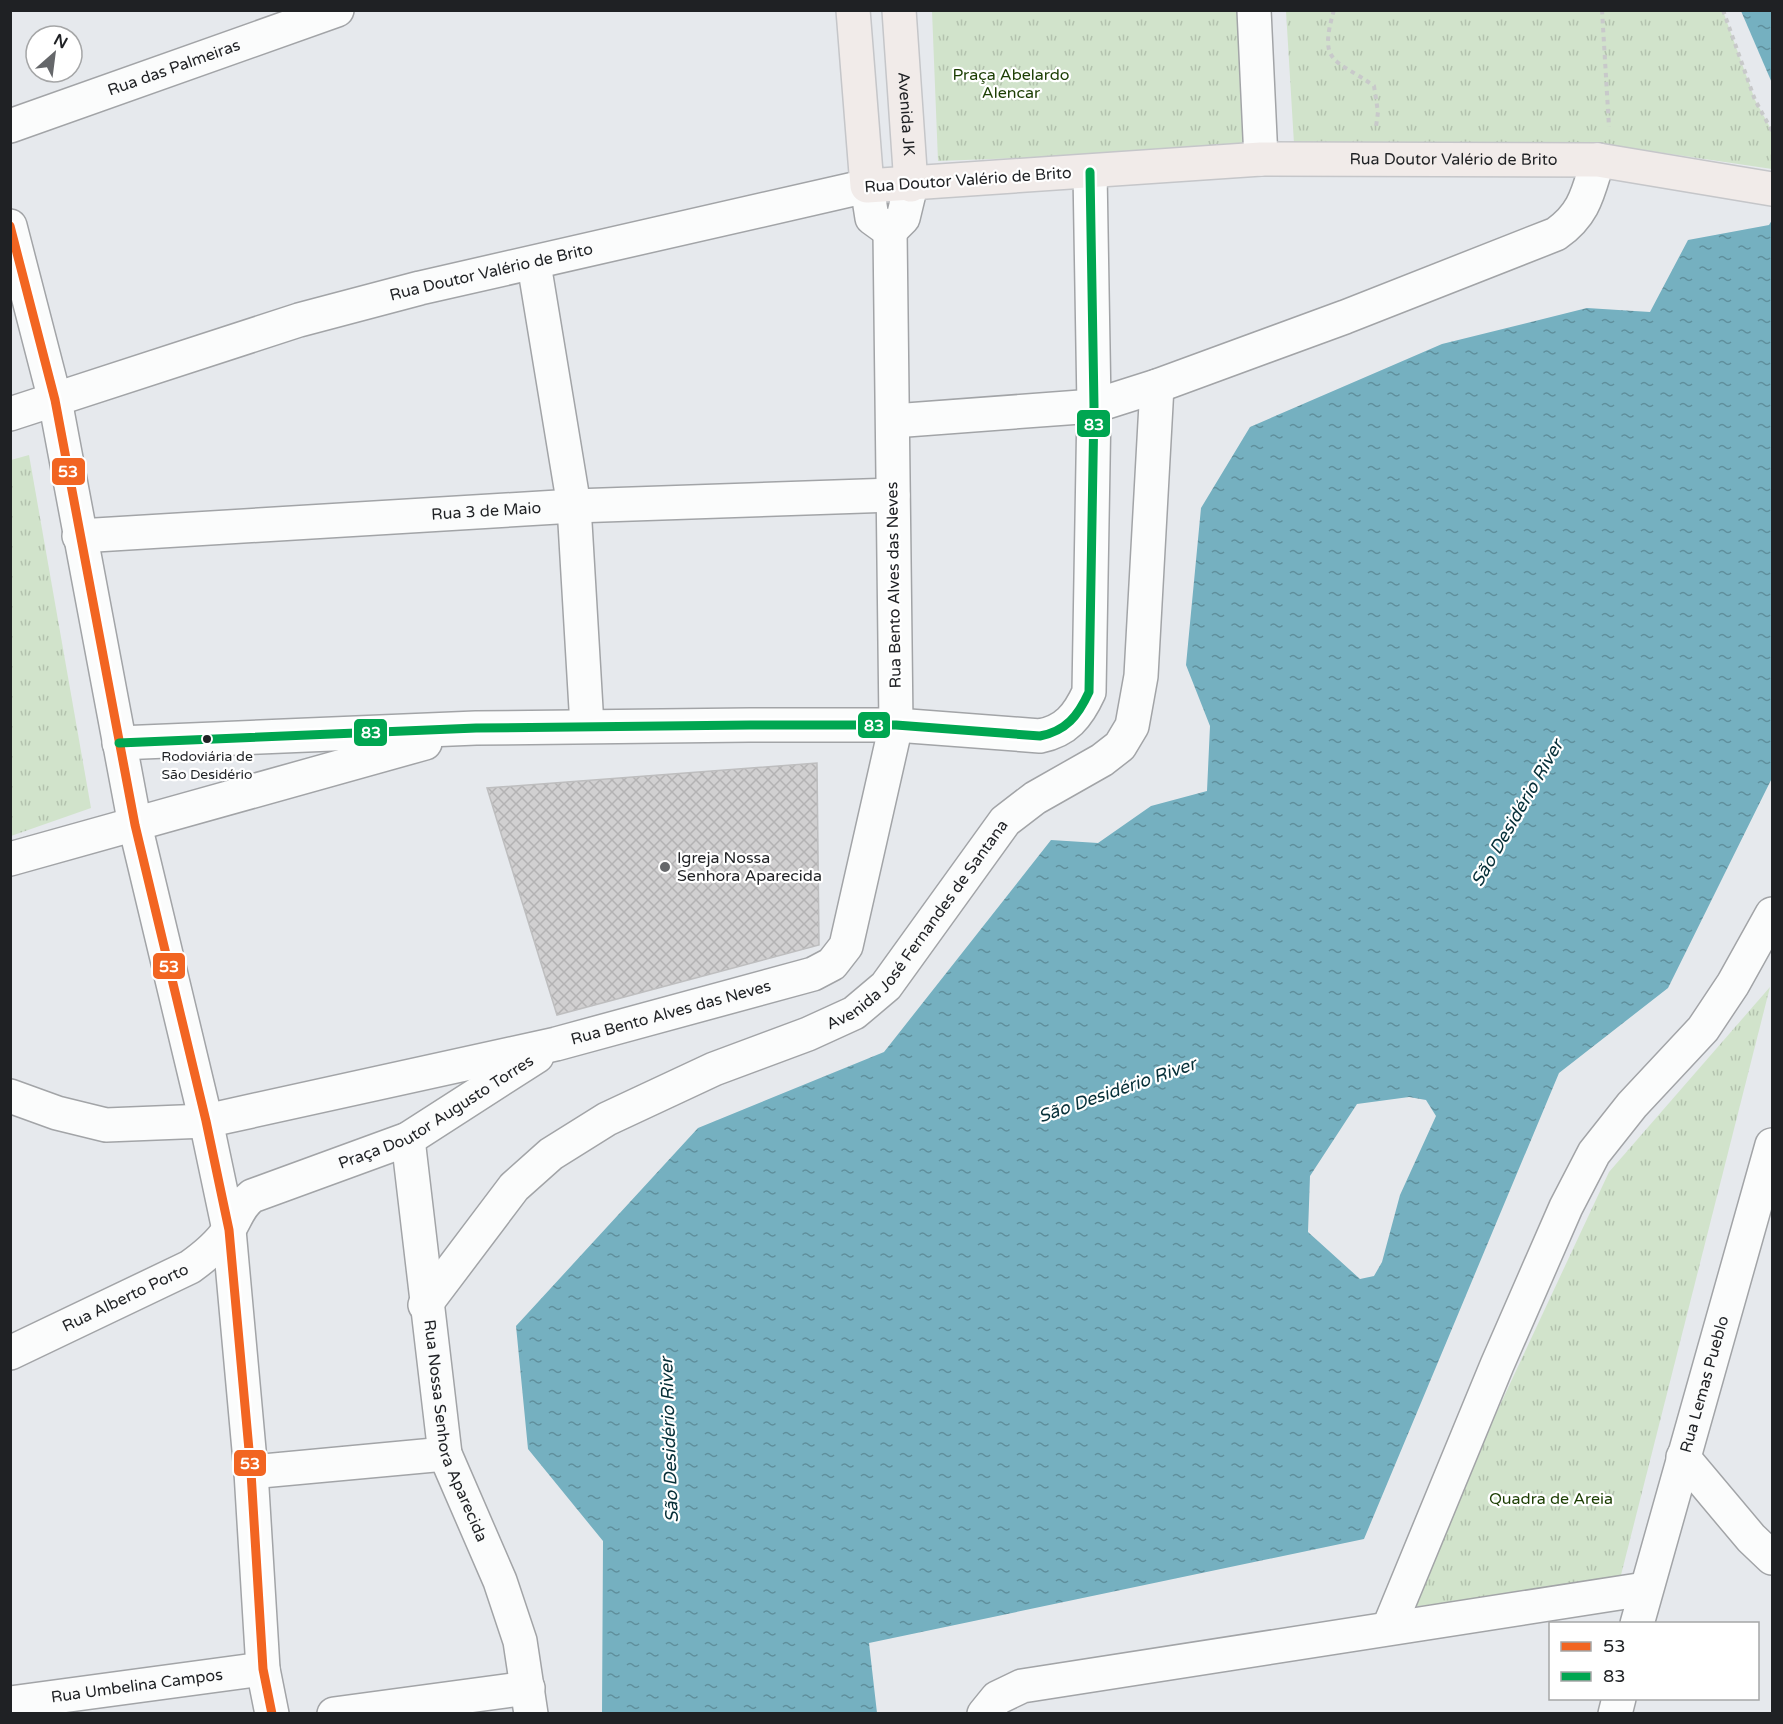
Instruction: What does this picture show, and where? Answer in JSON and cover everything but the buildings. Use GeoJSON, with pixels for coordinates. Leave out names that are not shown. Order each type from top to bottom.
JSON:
{"type":"FeatureCollection","features":[{"type":"Feature","properties":{"kind":"main road"},"geometry":{"type":"LineString","coordinates":[[853,10],[867,186]]}},
{"type":"Feature","properties":{"kind":"main road","name":"Avenida JK"},"geometry":{"type":"LineString","coordinates":[[899,10],[911,184]]}},
{"type":"Feature","properties":{"kind":"main road","name":"Rua Doutor Valério de Brito"},"geometry":{"type":"LineString","coordinates":[[867,186],[1261,159],[1604,147],[1773,189]]}},
{"type":"Feature","properties":{"kind":"street","name":"Rua das Palmeiras"},"geometry":{"type":"LineString","coordinates":[[10,126],[338,10]]}},
{"type":"Feature","properties":{"kind":"street"},"geometry":{"type":"LineString","coordinates":[[1254,10],[1261,159]]}},
{"type":"Feature","properties":{"kind":"street"},"geometry":{"type":"LineString","coordinates":[[893,421],[1094,406],[1157,386],[1345,317],[1556,234],[1572,223],[1584,206],[1604,147]]}},
{"type":"Feature","properties":{"kind":"street"},"geometry":{"type":"LineString","coordinates":[[119,743],[476,728],[587,726],[896,725],[1040,736],[1057,732],[1070,723],[1081,710],[1089,692],[1094,406],[1090,172]]}},
{"type":"Feature","properties":{"kind":"street","name":"Avenida JK"},"geometry":{"type":"LineString","coordinates":[[890,231],[903,218],[911,184]]}},
{"type":"Feature","properties":{"kind":"street"},"geometry":{"type":"LineString","coordinates":[[867,186],[872,218],[890,231]]}},
{"type":"Feature","properties":{"kind":"street","name":"Rua Doutor Valério de Brito"},"geometry":{"type":"LineString","coordinates":[[10,414],[299,320],[420,288],[534,264],[867,186]]}},
{"type":"Feature","properties":{"kind":"street"},"geometry":{"type":"LineString","coordinates":[[10,226],[56,400],[79,536],[135,825],[206,1121],[229,1230],[251,1472],[263,1669],[272,1713]]}},
{"type":"Feature","properties":{"kind":"street","name":"Rua Bento Alves das Neves"},"geometry":{"type":"LineString","coordinates":[[556,1044],[813,974],[832,964],[846,946],[896,725],[890,231]]}},
{"type":"Feature","properties":{"kind":"street"},"geometry":{"type":"LineString","coordinates":[[534,264],[574,506],[587,726]]}},
{"type":"Feature","properties":{"kind":"street","name":"Avenida José Fernandes de Santana"},"geometry":{"type":"LineString","coordinates":[[425,1305],[514,1187],[551,1154],[607,1119],[714,1069],[808,1034],[854,1013],[886,986],[1005,821],[1035,798],[1102,760],[1120,746],[1132,726],[1141,676],[1157,386]]}},
{"type":"Feature","properties":{"kind":"street","name":"Rua 3 de Maio"},"geometry":{"type":"LineString","coordinates":[[79,536],[574,506],[893,495]]}},
{"type":"Feature","properties":{"kind":"street"},"geometry":{"type":"LineString","coordinates":[[10,859],[476,728]]}},
{"type":"Feature","properties":{"kind":"street"},"geometry":{"type":"LineString","coordinates":[[1389,1627],[1497,1365],[1566,1207],[1594,1153],[1632,1105],[1703,1029],[1733,984],[1773,914]]}},
{"type":"Feature","properties":{"kind":"street","name":"Praça Doutor Augusto Torres"},"geometry":{"type":"LineString","coordinates":[[10,1096],[57,1113],[106,1125],[206,1121],[556,1044]]}},
{"type":"Feature","properties":{"kind":"street","name":"Praça Doutor Augusto Torres"},"geometry":{"type":"LineString","coordinates":[[229,1230],[242,1204],[252,1196],[408,1139],[556,1044]]}},
{"type":"Feature","properties":{"kind":"street","name":"Rua Nossa Senhora Aparecida"},"geometry":{"type":"LineString","coordinates":[[408,1139],[425,1305],[444,1454],[500,1581],[520,1641],[530,1701]]}},
{"type":"Feature","properties":{"kind":"street","name":"Rua Lemas Pueblo"},"geometry":{"type":"LineString","coordinates":[[1637,1622],[1773,1145]]}},
{"type":"Feature","properties":{"kind":"street","name":"Rua Alberto Porto"},"geometry":{"type":"LineString","coordinates":[[10,1353],[190,1267],[208,1254],[229,1230]]}},
{"type":"Feature","properties":{"kind":"street"},"geometry":{"type":"LineString","coordinates":[[251,1472],[444,1454]]}},
{"type":"Feature","properties":{"kind":"street"},"geometry":{"type":"LineString","coordinates":[[1683,1457],[1751,1538],[1773,1558]]}},
{"type":"Feature","properties":{"kind":"street"},"geometry":{"type":"LineString","coordinates":[[984,1713],[997,1698],[1022,1686],[1389,1627],[1645,1589]]}},
{"type":"Feature","properties":{"kind":"street","name":"Rua Umbelina Campos"},"geometry":{"type":"LineString","coordinates":[[10,1702],[263,1669]]}},
{"type":"Feature","properties":{"kind":"street"},"geometry":{"type":"LineString","coordinates":[[334,1713],[530,1701]]}},
{"type":"Feature","properties":{"kind":"path"},"geometry":{"type":"LineString","coordinates":[[1334,10],[1326,45],[1330,56],[1339,64],[1374,86],[1378,112],[1374,134]]}},
{"type":"Feature","properties":{"kind":"path"},"geometry":{"type":"LineString","coordinates":[[1602,10],[1604,147]]}},
{"type":"Feature","properties":{"kind":"path"},"geometry":{"type":"LineString","coordinates":[[1722,10],[1755,100],[1773,131]]}},
{"type":"Feature","properties":{"kind":"green space","name":"Praça Abelardo Alencar"},"geometry":{"type":"Polygon","coordinates":[[[932,11],[1237,11],[1243,150],[938,161],[932,11]]]}},
{"type":"Feature","properties":{"kind":"green space"},"geometry":{"type":"Polygon","coordinates":[[[1286,11],[1723,11],[1755,100],[1772,131],[1772,169],[1610,145],[1294,144],[1286,11]]]}},
{"type":"Feature","properties":{"kind":"green space"},"geometry":{"type":"Polygon","coordinates":[[[29,455],[91,808],[11,836],[11,460],[29,455]]]}},
{"type":"Feature","properties":{"kind":"green space","name":"Quadra de Areia"},"geometry":{"type":"Polygon","coordinates":[[[1770,987],[1620,1579],[1405,1608],[1609,1172],[1770,987]]]}},
{"type":"Feature","properties":{"kind":"water"},"geometry":{"type":"Polygon","coordinates":[[[1741,11],[1772,11],[1772,83],[1741,11]]]}},
{"type":"Feature","properties":{"kind":"water","name":"São Desidério River"},"geometry":{"type":"Polygon","coordinates":[[[1772,220],[1772,778],[1668,988],[1559,1073],[1364,1539],[869,1643],[877,1713],[602,1713],[603,1541],[528,1449],[516,1326],[698,1128],[884,1052],[1051,840],[1098,843],[1151,806],[1207,791],[1210,726],[1186,665],[1201,508],[1250,427],[1442,344],[1587,308],[1650,312],[1688,240],[1769,225],[1772,220]],[[1409,1097],[1357,1104],[1310,1176],[1308,1232],[1360,1279],[1374,1276],[1382,1262],[1400,1195],[1436,1116],[1426,1100],[1409,1097]]]}},
{"type":"Feature","properties":{"kind":"transit line","name":"83"},"geometry":{"type":"LineString","coordinates":[[119,743],[476,728],[750,725],[896,725],[1040,736],[1064,726],[1076,715],[1089,692],[1094,406],[1090,172]]}},
{"type":"Feature","properties":{"kind":"transit line","name":"53"},"geometry":{"type":"LineString","coordinates":[[10,226],[55,400],[135,825],[206,1121],[229,1230],[251,1472],[263,1669],[272,1714]]}},
{"type":"Feature","properties":{"kind":"place","name":"Rodoviária de São Desidério"},"geometry":{"type":"Point","coordinates":[207,739]}},
{"type":"Feature","properties":{"kind":"place","name":"Igreja Nossa Senhora Aparecida"},"geometry":{"type":"Point","coordinates":[665,867]}}]}
